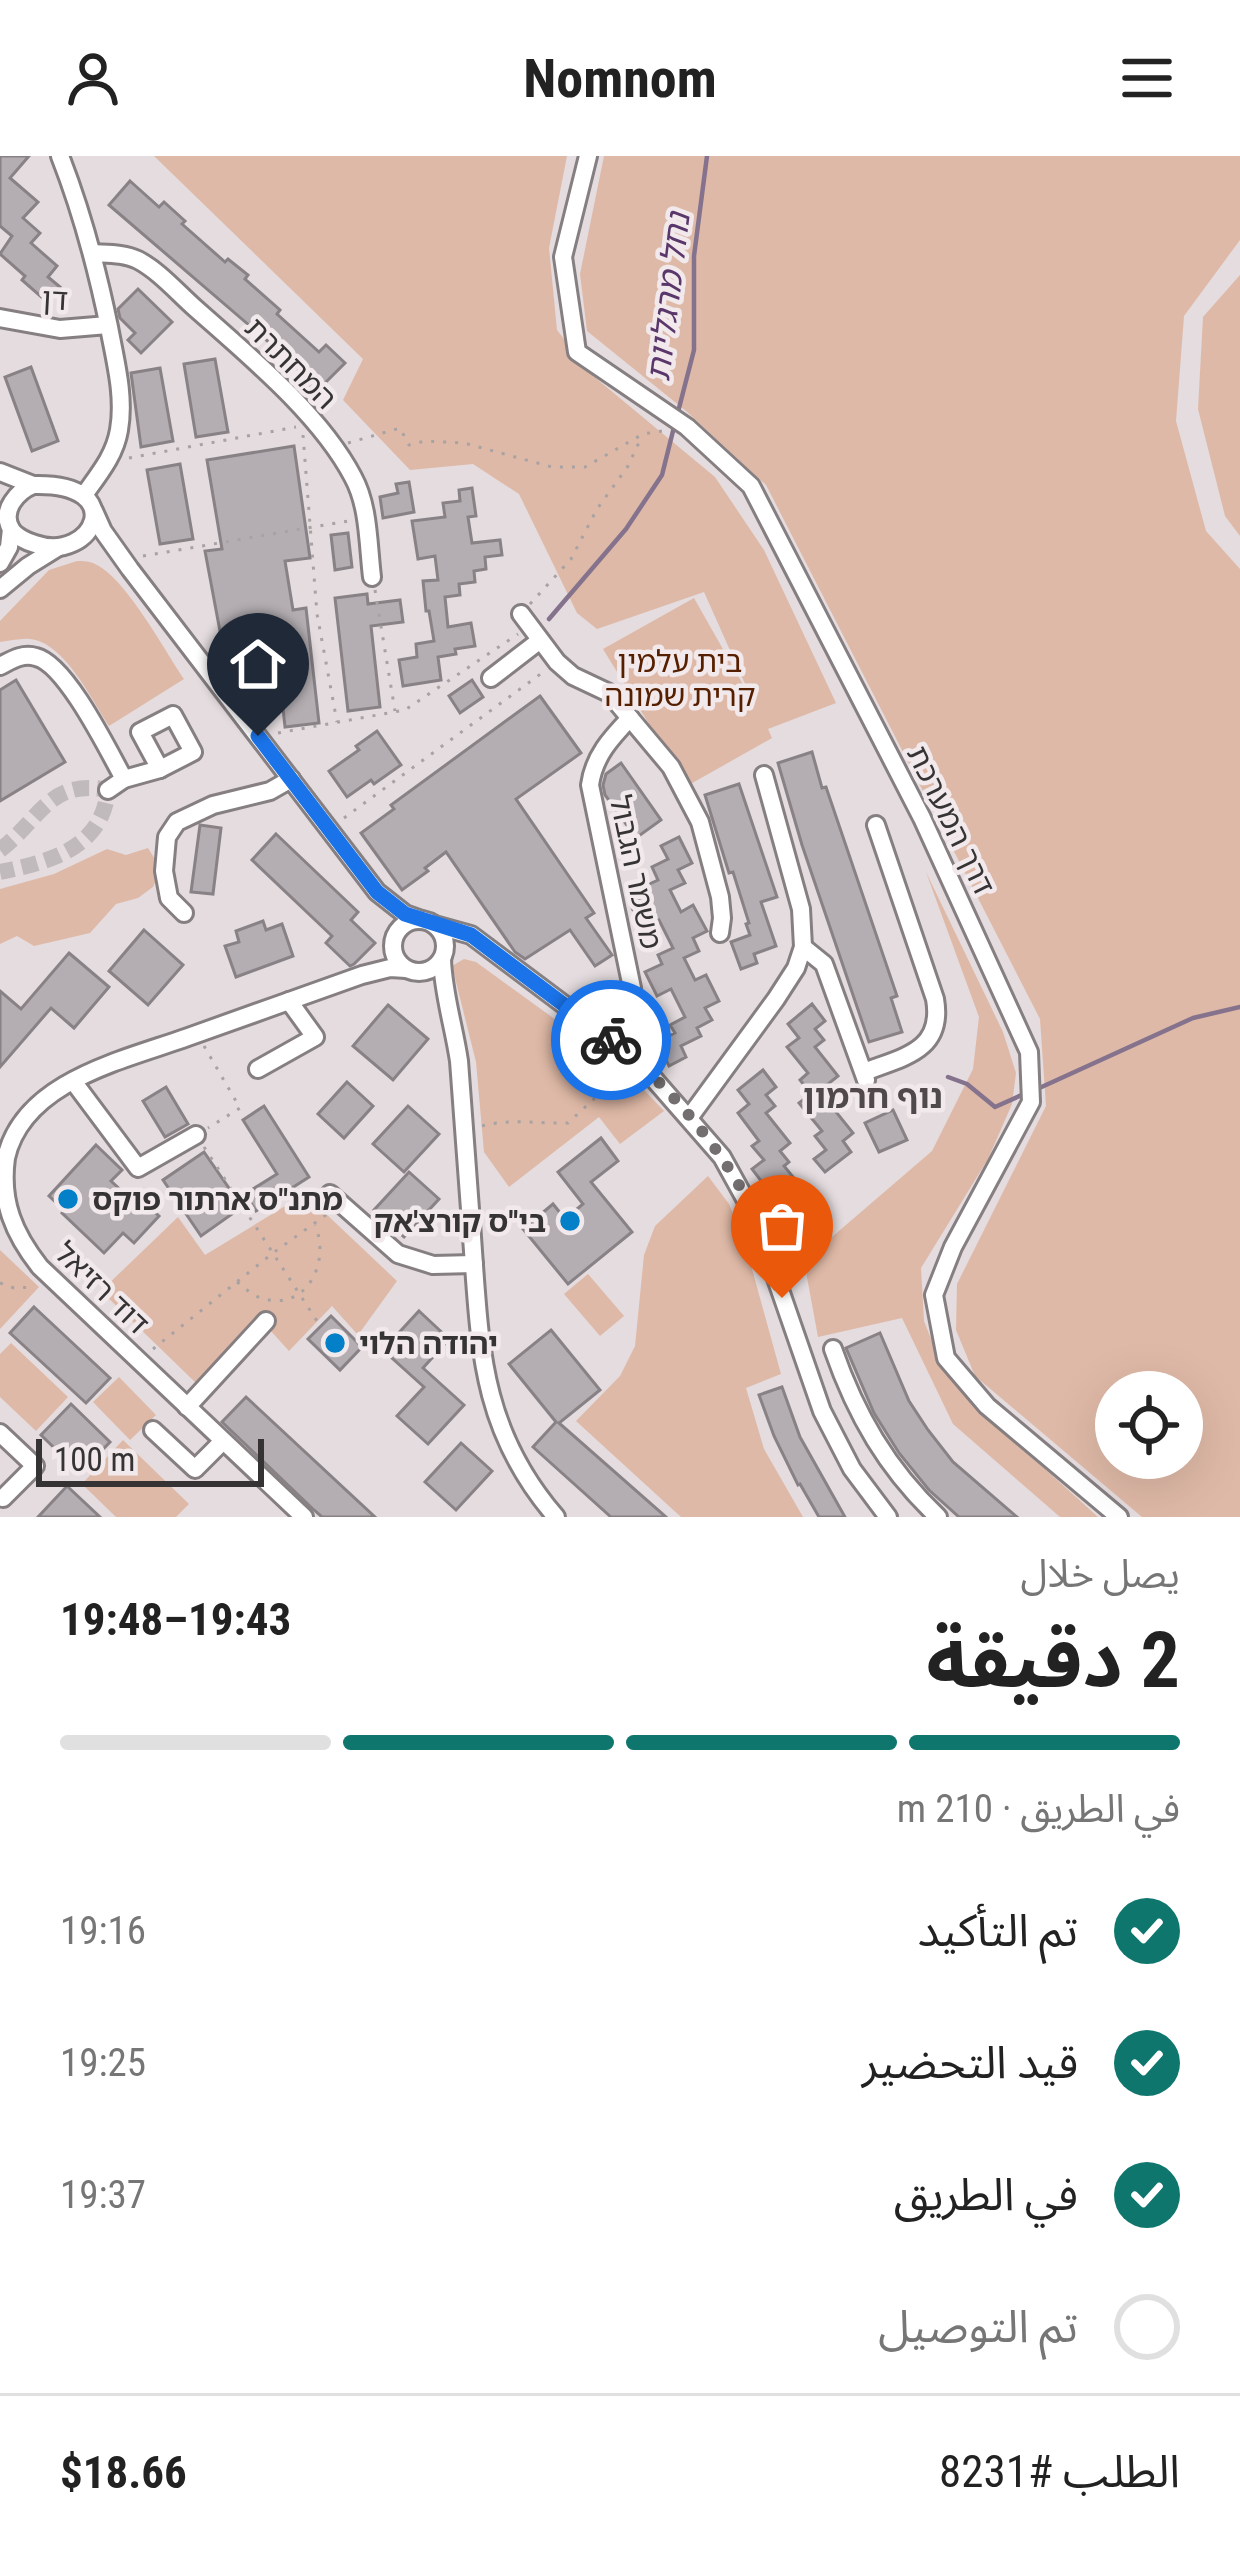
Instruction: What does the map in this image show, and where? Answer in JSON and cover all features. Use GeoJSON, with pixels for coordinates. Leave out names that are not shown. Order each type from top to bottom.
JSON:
{"type":"FeatureCollection","features":[{"type":"Feature","properties":{"kind":"street"},"geometry":{"type":"LineString","coordinates":[[0,589],[28,566],[86,534],[94,518],[89,503],[119,434],[122,410],[108,325],[92,254],[60,156]]}},
{"type":"Feature","properties":{"kind":"street","name":"דרך המערכת"},"geometry":{"type":"LineString","coordinates":[[588,156],[563,257],[577,352],[687,427],[752,487],[922,818],[1029,1052],[1030,1102],[953,1247],[934,1294],[946,1358],[987,1406],[1119,1517]]}},
{"type":"Feature","properties":{"kind":"street","name":"המחתרת"},"geometry":{"type":"LineString","coordinates":[[92,254],[121,255],[156,274],[311,418],[335,447],[360,494],[373,577]]}},
{"type":"Feature","properties":{"kind":"street","name":"דן"},"geometry":{"type":"LineString","coordinates":[[0,318],[60,329],[108,325]]}},
{"type":"Feature","properties":{"kind":"street"},"geometry":{"type":"LineString","coordinates":[[0,472],[33,485],[71,488],[89,503],[134,574],[377,892],[405,914],[465,932],[479,942],[629,1055],[689,1118],[722,1157],[754,1215],[822,1412],[852,1469],[888,1517]]}},
{"type":"Feature","properties":{"kind":"street"},"geometry":{"type":"LineString","coordinates":[[0,563],[9,547],[13,500],[33,485]]}},
{"type":"Feature","properties":{"kind":"street"},"geometry":{"type":"LineString","coordinates":[[0,493],[9,522],[32,543],[96,548],[134,574]]}},
{"type":"Feature","properties":{"kind":"street"},"geometry":{"type":"LineString","coordinates":[[491,678],[530,627]]}},
{"type":"Feature","properties":{"kind":"street","name":"משמר הגבול"},"geometry":{"type":"LineString","coordinates":[[530,627],[573,676],[609,693],[671,766],[700,822],[720,897],[720,933]]}},
{"type":"Feature","properties":{"kind":"street"},"geometry":{"type":"LineString","coordinates":[[0,666],[32,655],[65,679],[116,784],[160,770]]}},
{"type":"Feature","properties":{"kind":"street","name":"משמר הגבול"},"geometry":{"type":"LineString","coordinates":[[629,1055],[632,988],[590,785],[598,757],[630,718]]}},
{"type":"Feature","properties":{"kind":"street"},"geometry":{"type":"LineString","coordinates":[[689,1118],[776,999],[803,947],[801,909],[764,775]]}},
{"type":"Feature","properties":{"kind":"street"},"geometry":{"type":"LineString","coordinates":[[184,913],[169,898],[164,872],[167,837],[177,822],[213,805],[270,791],[291,779]]}},
{"type":"Feature","properties":{"kind":"street"},"geometry":{"type":"LineString","coordinates":[[803,947],[824,964],[865,1077],[921,1047],[934,1032],[939,1018],[935,999],[876,825]]}},
{"type":"Feature","properties":{"kind":"street"},"geometry":{"type":"LineString","coordinates":[[377,892],[397,960],[428,982],[454,1025]]}},
{"type":"Feature","properties":{"kind":"street"},"geometry":{"type":"LineString","coordinates":[[394,941],[406,923],[429,922],[443,934],[480,1351],[507,1443],[556,1517]]}},
{"type":"Feature","properties":{"kind":"street","name":"דוד רזיאל"},"geometry":{"type":"LineString","coordinates":[[362,975],[386,955],[394,941]]}},
{"type":"Feature","properties":{"kind":"street"},"geometry":{"type":"LineString","coordinates":[[408,970],[429,971],[456,941],[479,942]]}},
{"type":"Feature","properties":{"kind":"street","name":"דוד רזיאל"},"geometry":{"type":"LineString","coordinates":[[304,1517],[21,1243],[3,1195],[3,1170],[20,1124],[40,1102],[74,1081],[362,975],[391,968],[408,970]]}},
{"type":"Feature","properties":{"kind":"street"},"geometry":{"type":"LineString","coordinates":[[258,1069],[315,1037],[289,1001]]}},
{"type":"Feature","properties":{"kind":"street"},"geometry":{"type":"LineString","coordinates":[[74,1081],[138,1168],[196,1135]]}},
{"type":"Feature","properties":{"kind":"street"},"geometry":{"type":"LineString","coordinates":[[336,1199],[398,1254],[433,1265],[474,1264]]}},
{"type":"Feature","properties":{"kind":"street"},"geometry":{"type":"LineString","coordinates":[[187,1407],[266,1321]]}},
{"type":"Feature","properties":{"kind":"street"},"geometry":{"type":"LineString","coordinates":[[833,1348],[863,1424],[903,1482],[938,1517]]}},
{"type":"Feature","properties":{"kind":"street"},"geometry":{"type":"LineString","coordinates":[[153,1430],[195,1469],[223,1441]]}},
{"type":"Feature","properties":{"kind":"street"},"geometry":{"type":"LineString","coordinates":[[0,1433],[35,1466],[2,1495],[6,1517]]}},
{"type":"Feature","properties":{"kind":"street"},"geometry":{"type":"LineString","coordinates":[[852,1469],[881,1452]]}},
{"type":"Feature","properties":{"kind":"path"},"geometry":{"type":"LineString","coordinates":[[121,459],[302,426],[316,614],[338,722]]}},
{"type":"Feature","properties":{"kind":"path"},"geometry":{"type":"LineString","coordinates":[[335,447],[400,428],[409,445],[464,443],[552,467],[585,467],[643,434],[687,427]]}},
{"type":"Feature","properties":{"kind":"path"},"geometry":{"type":"LineString","coordinates":[[278,733],[405,710],[530,627],[643,434]]}},
{"type":"Feature","properties":{"kind":"path"},"geometry":{"type":"LineString","coordinates":[[143,556],[350,520]]}},
{"type":"Feature","properties":{"kind":"path"},"geometry":{"type":"LineString","coordinates":[[373,577],[395,712]]}},
{"type":"Feature","properties":{"kind":"path"},"geometry":{"type":"LineString","coordinates":[[344,818],[557,662]]}},
{"type":"Feature","properties":{"kind":"path"},"geometry":{"type":"LineString","coordinates":[[197,1034],[240,1108],[196,1135],[317,1321]]}},
{"type":"Feature","properties":{"kind":"path"},"geometry":{"type":"LineString","coordinates":[[464,1131],[500,1121],[568,1123],[629,1055]]}},
{"type":"Feature","properties":{"kind":"path"},"geometry":{"type":"LineString","coordinates":[[138,1361],[314,1223],[336,1199]]}},
{"type":"Feature","properties":{"kind":"path"},"geometry":{"type":"LineString","coordinates":[[237,1282],[264,1300],[299,1294],[316,1274],[321,1257],[322,1240],[314,1223]]}},
{"type":"Feature","properties":{"kind":"path"},"geometry":{"type":"LineString","coordinates":[[0,1283],[31,1289],[52,1278]]}},
{"type":"Feature","properties":{"kind":"green space","name":"בית עלמין קרית שמונה"},"geometry":{"type":"Polygon","coordinates":[[[154,156],[567,156],[549,248],[557,330],[592,375],[715,477],[764,550],[836,703],[768,729],[772,738],[687,786],[603,649],[694,598],[754,704],[704,592],[597,629],[577,613],[519,494],[473,464],[410,470],[343,400],[363,359],[154,156]]]}},
{"type":"Feature","properties":{"kind":"green space"},"geometry":{"type":"Polygon","coordinates":[[[604,156],[1240,156],[1240,240],[1184,316],[1176,421],[1206,531],[1240,569],[1240,1517],[1142,1517],[1097,1479],[1203,1479],[1203,1371],[1095,1371],[1095,1477],[975,1376],[956,1330],[957,1284],[1046,1106],[1040,1019],[766,485],[686,411],[587,331],[580,274],[604,156]]]}},
{"type":"Feature","properties":{"kind":"green space"},"geometry":{"type":"Polygon","coordinates":[[[1240,275],[1240,536],[1225,516],[1198,409],[1203,317],[1240,275]]]}},
{"type":"Feature","properties":{"kind":"green space"},"geometry":{"type":"Polygon","coordinates":[[[77,561],[95,564],[119,584],[184,679],[109,726],[76,674],[54,650],[30,639],[0,642],[0,621],[49,570],[77,561]]]}},
{"type":"Feature","properties":{"kind":"green space"},"geometry":{"type":"Polygon","coordinates":[[[148,848],[161,869],[153,887],[138,898],[116,904],[90,933],[34,946],[17,936],[0,944],[0,889],[54,874],[107,849],[126,855],[148,848]]]}},
{"type":"Feature","properties":{"kind":"green space"},"geometry":{"type":"Polygon","coordinates":[[[926,872],[1003,1032],[1016,1073],[1012,1104],[988,1159],[921,1268],[924,1321],[941,1364],[972,1403],[1098,1517],[1060,1517],[953,1424],[902,1318],[818,1337],[804,1261],[932,1151],[973,1069],[979,1017],[926,872]]]}},
{"type":"Feature","properties":{"kind":"green space"},"geometry":{"type":"Polygon","coordinates":[[[464,959],[476,962],[625,1070],[664,1111],[620,1144],[599,1117],[509,1187],[484,1152],[476,1062],[452,966],[464,959]]]}},
{"type":"Feature","properties":{"kind":"green space"},"geometry":{"type":"Polygon","coordinates":[[[708,1176],[729,1204],[744,1240],[781,1374],[746,1388],[764,1449],[803,1517],[681,1517],[576,1421],[620,1376],[635,1346],[644,1255],[655,1226],[708,1176]]]}},
{"type":"Feature","properties":{"kind":"green space"},"geometry":{"type":"Polygon","coordinates":[[[305,1194],[397,1281],[358,1335],[332,1306],[289,1351],[260,1319],[197,1384],[101,1291],[178,1217],[205,1255],[305,1194]]]}},
{"type":"Feature","properties":{"kind":"green space"},"geometry":{"type":"Polygon","coordinates":[[[0,1250],[39,1287],[0,1329],[0,1250]]]}},
{"type":"Feature","properties":{"kind":"green space"},"geometry":{"type":"Polygon","coordinates":[[[588,1274],[624,1316],[600,1336],[564,1294],[588,1274]]]}},
{"type":"Feature","properties":{"kind":"green space"},"geometry":{"type":"Polygon","coordinates":[[[11,1343],[68,1397],[36,1431],[0,1397],[0,1354],[11,1343]]]}},
{"type":"Feature","properties":{"kind":"green space"},"geometry":{"type":"Polygon","coordinates":[[[119,1377],[156,1415],[130,1440],[93,1402],[119,1377]]]}},
{"type":"Feature","properties":{"kind":"green space"},"geometry":{"type":"Polygon","coordinates":[[[123,1440],[189,1504],[176,1517],[116,1517],[82,1484],[123,1440]]]}},
{"type":"Feature","properties":{"kind":"building"},"geometry":{"type":"Polygon","coordinates":[[[0,156],[29,156],[10,178],[38,202],[23,218],[40,233],[31,243],[57,266],[48,277],[60,287],[47,302],[0,254],[12,236],[0,226],[0,156]]]}},
{"type":"Feature","properties":{"kind":"building"},"geometry":{"type":"Polygon","coordinates":[[[130,181],[159,207],[164,202],[225,262],[228,259],[248,275],[245,279],[280,310],[277,314],[319,352],[326,345],[345,363],[315,393],[271,344],[109,205],[130,181]]]}},
{"type":"Feature","properties":{"kind":"building"},"geometry":{"type":"Polygon","coordinates":[[[138,289],[172,322],[141,353],[128,340],[135,333],[118,309],[138,289]]]}},
{"type":"Feature","properties":{"kind":"building"},"geometry":{"type":"Polygon","coordinates":[[[215,359],[228,432],[196,437],[184,364],[215,359]]]}},
{"type":"Feature","properties":{"kind":"building"},"geometry":{"type":"Polygon","coordinates":[[[31,367],[58,441],[32,451],[5,377],[31,367]]]}},
{"type":"Feature","properties":{"kind":"building"},"geometry":{"type":"Polygon","coordinates":[[[160,368],[173,441],[141,447],[131,373],[160,368]]]}},
{"type":"Feature","properties":{"kind":"building"},"geometry":{"type":"Polygon","coordinates":[[[294,446],[310,558],[285,561],[293,610],[306,608],[319,723],[285,727],[277,652],[225,658],[205,551],[222,549],[207,460],[294,446]]]}},
{"type":"Feature","properties":{"kind":"building"},"geometry":{"type":"Polygon","coordinates":[[[180,464],[193,539],[160,544],[147,470],[180,464]]]}},
{"type":"Feature","properties":{"kind":"building"},"geometry":{"type":"Polygon","coordinates":[[[409,482],[414,512],[383,518],[380,497],[398,493],[396,484],[409,482]]]}},
{"type":"Feature","properties":{"kind":"building"},"geometry":{"type":"Polygon","coordinates":[[[472,488],[476,516],[468,517],[472,543],[500,540],[502,555],[485,557],[486,569],[474,571],[475,582],[459,584],[460,595],[445,597],[448,627],[471,623],[475,646],[438,657],[441,680],[403,686],[399,660],[417,657],[416,644],[434,641],[423,581],[438,580],[435,556],[418,559],[412,521],[445,517],[443,503],[460,501],[459,490],[472,488]]]}},
{"type":"Feature","properties":{"kind":"building"},"geometry":{"type":"Polygon","coordinates":[[[348,533],[352,567],[335,570],[331,535],[348,533]]]}},
{"type":"Feature","properties":{"kind":"building"},"geometry":{"type":"Polygon","coordinates":[[[367,594],[368,604],[400,600],[403,622],[371,626],[380,707],[348,711],[335,598],[367,594]]]}},
{"type":"Feature","properties":{"kind":"building"},"geometry":{"type":"Polygon","coordinates":[[[16,680],[65,762],[0,801],[0,690],[16,680]]]}},
{"type":"Feature","properties":{"kind":"building"},"geometry":{"type":"Polygon","coordinates":[[[472,680],[483,697],[460,713],[449,696],[472,680]]]}},
{"type":"Feature","properties":{"kind":"building"},"geometry":{"type":"Polygon","coordinates":[[[540,696],[581,753],[516,799],[594,913],[586,918],[612,955],[595,966],[570,930],[525,959],[515,952],[446,852],[402,890],[361,833],[394,809],[391,805],[540,696]]]}},
{"type":"Feature","properties":{"kind":"building"},"geometry":{"type":"Polygon","coordinates":[[[377,731],[401,765],[347,797],[329,771],[377,731]]]}},
{"type":"Feature","properties":{"kind":"building"},"geometry":{"type":"Polygon","coordinates":[[[812,752],[897,996],[891,998],[902,1032],[869,1042],[778,763],[812,752]]]}},
{"type":"Feature","properties":{"kind":"building"},"geometry":{"type":"Polygon","coordinates":[[[621,763],[661,820],[636,838],[603,785],[606,774],[621,763]]]}},
{"type":"Feature","properties":{"kind":"building"},"geometry":{"type":"Polygon","coordinates":[[[739,784],[777,897],[761,902],[776,946],[754,954],[757,963],[741,969],[731,942],[750,935],[749,923],[705,795],[739,784]]]}},
{"type":"Feature","properties":{"kind":"building"},"geometry":{"type":"Polygon","coordinates":[[[200,825],[221,828],[213,894],[191,892],[200,825]]]}},
{"type":"Feature","properties":{"kind":"building"},"geometry":{"type":"Polygon","coordinates":[[[276,834],[358,912],[351,920],[375,943],[354,964],[350,966],[326,943],[332,936],[252,860],[276,834]]]}},
{"type":"Feature","properties":{"kind":"building"},"geometry":{"type":"Polygon","coordinates":[[[679,837],[692,863],[678,870],[685,883],[670,890],[681,912],[693,905],[707,931],[693,938],[699,951],[684,958],[695,980],[706,975],[719,1001],[705,1008],[712,1020],[697,1028],[701,1036],[681,1046],[686,1057],[669,1066],[657,1042],[675,1033],[670,1025],[685,1017],[671,989],[657,996],[645,972],[662,964],[658,955],[673,948],[659,920],[642,928],[630,904],[647,896],[643,887],[658,880],[652,867],[668,859],[661,846],[679,837]]]}},
{"type":"Feature","properties":{"kind":"building"},"geometry":{"type":"Polygon","coordinates":[[[263,921],[266,930],[282,924],[293,956],[236,977],[225,946],[239,942],[236,931],[263,921]]]}},
{"type":"Feature","properties":{"kind":"building"},"geometry":{"type":"Polygon","coordinates":[[[144,930],[183,965],[148,1005],[109,971],[144,930]]]}},
{"type":"Feature","properties":{"kind":"building"},"geometry":{"type":"Polygon","coordinates":[[[69,953],[109,987],[74,1028],[51,1008],[0,1067],[0,991],[21,1009],[69,953]]]}},
{"type":"Feature","properties":{"kind":"building"},"geometry":{"type":"Polygon","coordinates":[[[812,1004],[825,1021],[815,1029],[824,1040],[815,1047],[838,1076],[828,1084],[836,1095],[828,1102],[853,1133],[843,1141],[851,1152],[825,1172],[814,1159],[826,1150],[815,1136],[822,1131],[799,1103],[811,1094],[800,1080],[808,1073],[787,1047],[799,1038],[788,1024],[812,1004]]]}},
{"type":"Feature","properties":{"kind":"building"},"geometry":{"type":"Polygon","coordinates":[[[388,1005],[428,1039],[393,1080],[353,1046],[388,1005]]]}},
{"type":"Feature","properties":{"kind":"building"},"geometry":{"type":"Polygon","coordinates":[[[763,1070],[776,1087],[766,1095],[775,1106],[766,1113],[790,1143],[780,1151],[789,1162],[784,1166],[807,1194],[797,1202],[806,1212],[779,1233],[769,1220],[780,1211],[752,1169],[764,1160],[752,1146],[759,1141],[738,1113],[749,1104],[738,1090],[763,1070]]]}},
{"type":"Feature","properties":{"kind":"building"},"geometry":{"type":"Polygon","coordinates":[[[347,1082],[373,1106],[344,1138],[318,1114],[347,1082]]]}},
{"type":"Feature","properties":{"kind":"building"},"geometry":{"type":"Polygon","coordinates":[[[166,1087],[188,1124],[165,1137],[143,1101],[166,1087]]]}},
{"type":"Feature","properties":{"kind":"building"},"geometry":{"type":"Polygon","coordinates":[[[264,1106],[309,1177],[256,1211],[245,1194],[277,1174],[243,1120],[264,1106]]]}},
{"type":"Feature","properties":{"kind":"building"},"geometry":{"type":"Polygon","coordinates":[[[408,1106],[439,1134],[404,1172],[373,1144],[408,1106]]]}},
{"type":"Feature","properties":{"kind":"building"},"geometry":{"type":"Polygon","coordinates":[[[893,1110],[907,1140],[879,1152],[865,1123],[893,1110]]]}},
{"type":"Feature","properties":{"kind":"building"},"geometry":{"type":"Polygon","coordinates":[[[601,1138],[618,1161],[591,1182],[632,1232],[568,1284],[523,1229],[553,1204],[565,1219],[583,1204],[558,1172],[601,1138]]]}},
{"type":"Feature","properties":{"kind":"building","name":"מתנ\"ס ארתור פוקס"},"geometry":{"type":"Polygon","coordinates":[[[96,1145],[122,1170],[111,1181],[139,1207],[143,1201],[159,1216],[134,1243],[123,1233],[104,1253],[49,1196],[96,1145]]]}},
{"type":"Feature","properties":{"kind":"building"},"geometry":{"type":"Polygon","coordinates":[[[204,1152],[242,1207],[201,1236],[163,1180],[204,1152]]]}},
{"type":"Feature","properties":{"kind":"building"},"geometry":{"type":"Polygon","coordinates":[[[409,1172],[439,1199],[404,1237],[374,1210],[409,1172]]]}},
{"type":"Feature","properties":{"kind":"building"},"geometry":{"type":"Polygon","coordinates":[[[34,1307],[110,1378],[86,1403],[10,1333],[34,1307]]]}},
{"type":"Feature","properties":{"kind":"building"},"geometry":{"type":"Polygon","coordinates":[[[419,1311],[449,1339],[423,1368],[464,1405],[428,1444],[397,1416],[424,1387],[383,1350],[419,1311]]]}},
{"type":"Feature","properties":{"kind":"building","name":"יהודה הלוי"},"geometry":{"type":"Polygon","coordinates":[[[331,1316],[362,1347],[340,1370],[308,1339],[331,1316]]]}},
{"type":"Feature","properties":{"kind":"building"},"geometry":{"type":"Polygon","coordinates":[[[551,1330],[600,1390],[559,1423],[666,1517],[611,1517],[533,1447],[556,1422],[509,1364],[551,1330]]]}},
{"type":"Feature","properties":{"kind":"building"},"geometry":{"type":"Polygon","coordinates":[[[880,1333],[909,1401],[928,1430],[953,1462],[1017,1517],[959,1517],[899,1453],[874,1413],[846,1348],[880,1333]]]}},
{"type":"Feature","properties":{"kind":"building"},"geometry":{"type":"Polygon","coordinates":[[[782,1387],[800,1437],[845,1517],[819,1517],[774,1436],[759,1395],[782,1387]]]}},
{"type":"Feature","properties":{"kind":"building"},"geometry":{"type":"Polygon","coordinates":[[[246,1397],[375,1517],[322,1517],[314,1510],[222,1422],[246,1397]]]}},
{"type":"Feature","properties":{"kind":"building"},"geometry":{"type":"Polygon","coordinates":[[[71,1404],[110,1442],[80,1473],[41,1435],[71,1404]]]}},
{"type":"Feature","properties":{"kind":"building"},"geometry":{"type":"Polygon","coordinates":[[[461,1443],[492,1471],[456,1510],[425,1482],[461,1443]]]}},
{"type":"Feature","properties":{"kind":"building"},"geometry":{"type":"Polygon","coordinates":[[[67,1486],[100,1517],[38,1517],[67,1486]]]}},
{"type":"Feature","properties":{"kind":"waterway","name":"נחל מרגליות"},"geometry":{"type":"LineString","coordinates":[[678,412],[694,350],[694,256],[707,156]]}},
{"type":"Feature","properties":{"kind":"waterway","name":"נחל מרגליות"},"geometry":{"type":"LineString","coordinates":[[549,619],[626,529],[662,475],[675,423]]}},
{"type":"Feature","properties":{"kind":"waterway"},"geometry":{"type":"LineString","coordinates":[[1035,1090],[1193,1018],[1240,1007]]}},
{"type":"Feature","properties":{"kind":"waterway"},"geometry":{"type":"LineString","coordinates":[[948,1077],[967,1084],[995,1107],[1024,1094]]}},
{"type":"Feature","properties":{"kind":"tunnel"},"geometry":{"type":"LineString","coordinates":[[0,850],[58,796],[88,788],[108,790],[104,810],[84,839],[54,857],[0,872]]}},
{"type":"Feature","properties":{"kind":"way so far"},"geometry":{"type":"LineString","coordinates":[[611,1040],[653,1078],[722,1157],[754,1215],[782,1298]]}},
{"type":"Feature","properties":{"kind":"place","name":"מתנ\"ס ארתור פוקס"},"geometry":{"type":"Point","coordinates":[68,1199]}},
{"type":"Feature","properties":{"kind":"place","name":"בי''ס קורצ'אק"},"geometry":{"type":"Point","coordinates":[570,1221]}},
{"type":"Feature","properties":{"kind":"place","name":"יהודה הלוי"},"geometry":{"type":"Point","coordinates":[335,1343]}},
{"type":"Feature","properties":{"kind":"district","name":"נוף חרמון"},"geometry":{"type":"Point","coordinates":[873,1096]}},
{"type":"Feature","properties":{"kind":"route"},"geometry":{"type":"LineString","coordinates":[[258,736],[377,892],[394,907],[471,935],[611,1040]]}}]}
